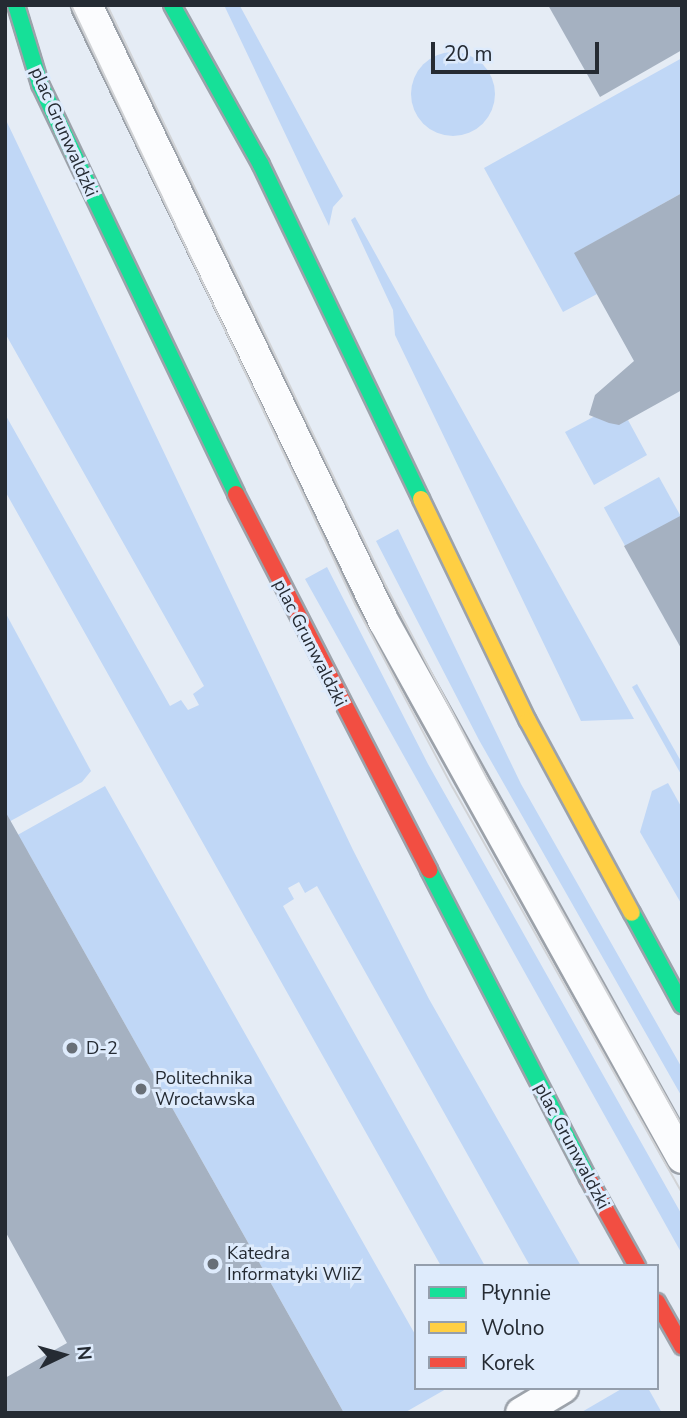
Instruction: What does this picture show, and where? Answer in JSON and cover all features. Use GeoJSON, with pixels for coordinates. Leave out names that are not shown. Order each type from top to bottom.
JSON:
{"type":"FeatureCollection","features":[{"type":"Feature","properties":{"kind":"main road","name":"plac Grunwaldzki"},"geometry":{"type":"LineString","coordinates":[[16,5],[40,84],[197,418],[572,1148],[636,1264]]}},
{"type":"Feature","properties":{"kind":"main road"},"geometry":{"type":"LineString","coordinates":[[172,5],[261,165],[534,733],[682,1005]]}},
{"type":"Feature","properties":{"kind":"lane"},"geometry":{"type":"LineString","coordinates":[[87,5],[384,622],[682,1158]]}},
{"type":"Feature","properties":{"kind":"lane"},"geometry":{"type":"LineString","coordinates":[[522,1413],[560,1390]]}},
{"type":"Feature","properties":{"kind":"shaded area"},"geometry":{"type":"Polygon","coordinates":[[[224,5],[240,6],[343,196],[333,207],[329,226],[224,5]]]}},
{"type":"Feature","properties":{"kind":"shaded area"},"geometry":{"type":"Polygon","coordinates":[[[453,52],[469,55],[483,64],[492,78],[495,94],[492,110],[483,124],[469,133],[453,136],[437,133],[423,124],[414,110],[411,94],[414,78],[423,64],[437,55],[453,52]]]}},
{"type":"Feature","properties":{"kind":"shaded area"},"geometry":{"type":"Polygon","coordinates":[[[682,58],[682,193],[575,253],[597,294],[563,312],[484,168],[682,58]]]}},
{"type":"Feature","properties":{"kind":"shaded area"},"geometry":{"type":"Polygon","coordinates":[[[5,118],[353,850],[429,999],[580,1264],[529,1264],[317,886],[305,893],[299,882],[288,888],[294,899],[283,906],[484,1264],[440,1264],[5,491],[5,414],[170,706],[181,700],[188,710],[199,705],[193,694],[204,686],[5,333],[5,118]]]}},
{"type":"Feature","properties":{"kind":"shaded area"},"geometry":{"type":"Polygon","coordinates":[[[355,217],[634,719],[581,721],[395,335],[393,310],[351,220],[355,217]]]}},
{"type":"Feature","properties":{"kind":"shaded area"},"geometry":{"type":"Polygon","coordinates":[[[597,415],[615,424],[628,420],[647,455],[594,485],[565,432],[597,415]]]}},
{"type":"Feature","properties":{"kind":"shaded area"},"geometry":{"type":"Polygon","coordinates":[[[659,477],[681,516],[626,547],[604,508],[659,477]]]}},
{"type":"Feature","properties":{"kind":"shaded area"},"geometry":{"type":"Polygon","coordinates":[[[398,529],[521,784],[682,1068],[682,1097],[479,740],[376,541],[398,529]]]}},
{"type":"Feature","properties":{"kind":"shaded area"},"geometry":{"type":"Polygon","coordinates":[[[327,567],[428,764],[682,1215],[682,1254],[305,579],[327,567]]]}},
{"type":"Feature","properties":{"kind":"shaded area"},"geometry":{"type":"Polygon","coordinates":[[[5,612],[91,771],[82,782],[5,824],[5,612]]]}},
{"type":"Feature","properties":{"kind":"shaded area"},"geometry":{"type":"Polygon","coordinates":[[[637,684],[682,763],[682,776],[632,687],[637,684]]]}},
{"type":"Feature","properties":{"kind":"shaded area"},"geometry":{"type":"Polygon","coordinates":[[[668,783],[682,808],[682,905],[640,832],[652,791],[668,783]]]}},
{"type":"Feature","properties":{"kind":"shaded area"},"geometry":{"type":"Polygon","coordinates":[[[105,786],[414,1332],[414,1390],[444,1390],[404,1413],[344,1413],[28,852],[5,842],[105,786]]]}},
{"type":"Feature","properties":{"kind":"shaded area"},"geometry":{"type":"Polygon","coordinates":[[[620,1390],[649,1390],[662,1413],[580,1413],[620,1390]]]}},
{"type":"Feature","properties":{"kind":"building"},"geometry":{"type":"Polygon","coordinates":[[[548,5],[682,5],[682,50],[600,97],[548,5]]]}},
{"type":"Feature","properties":{"kind":"building"},"geometry":{"type":"Polygon","coordinates":[[[682,193],[682,390],[619,425],[609,423],[589,415],[595,395],[634,361],[574,253],[682,193]]]}},
{"type":"Feature","properties":{"kind":"building"},"geometry":{"type":"Polygon","coordinates":[[[682,515],[682,650],[624,546],[682,515]]]}},
{"type":"Feature","properties":{"kind":"building","name":"D-2"},"geometry":{"type":"Polygon","coordinates":[[[5,811],[344,1413],[5,1413],[5,1378],[67,1343],[5,1231],[5,811]]]}},
{"type":"Feature","properties":{"kind":"tram line"},"geometry":{"type":"LineString","coordinates":[[71,5],[355,604],[453,788],[682,1193]]}},
{"type":"Feature","properties":{"kind":"tram line"},"geometry":{"type":"LineString","coordinates":[[107,5],[386,586],[488,780],[682,1125]]}},
{"type":"Feature","properties":{"kind":"traffic: fast"},"geometry":{"type":"LineString","coordinates":[[16,5],[40,84],[236,494]]}},
{"type":"Feature","properties":{"kind":"traffic: fast"},"geometry":{"type":"LineString","coordinates":[[172,5],[261,165],[421,499]]}},
{"type":"Feature","properties":{"kind":"traffic: fast"},"geometry":{"type":"LineString","coordinates":[[429,870],[588,1178]]}},
{"type":"Feature","properties":{"kind":"traffic: fast"},"geometry":{"type":"LineString","coordinates":[[632,913],[682,1005]]}},
{"type":"Feature","properties":{"kind":"traffic: slow"},"geometry":{"type":"LineString","coordinates":[[421,499],[528,721],[632,913]]}},
{"type":"Feature","properties":{"kind":"traffic: jam"},"geometry":{"type":"LineString","coordinates":[[236,494],[429,870]]}},
{"type":"Feature","properties":{"kind":"traffic: jam"},"geometry":{"type":"LineString","coordinates":[[588,1178],[636,1264]]}},
{"type":"Feature","properties":{"kind":"traffic: jam"},"geometry":{"type":"LineString","coordinates":[[659,1306],[682,1346]]}},
{"type":"Feature","properties":{"kind":"place","name":"D-2"},"geometry":{"type":"Point","coordinates":[72,1048]}},
{"type":"Feature","properties":{"kind":"place","name":"Politechnika Wrocławska"},"geometry":{"type":"Point","coordinates":[141,1089]}},
{"type":"Feature","properties":{"kind":"place","name":"Katedra Informatyki WIiZ"},"geometry":{"type":"Point","coordinates":[213,1264]}}]}
